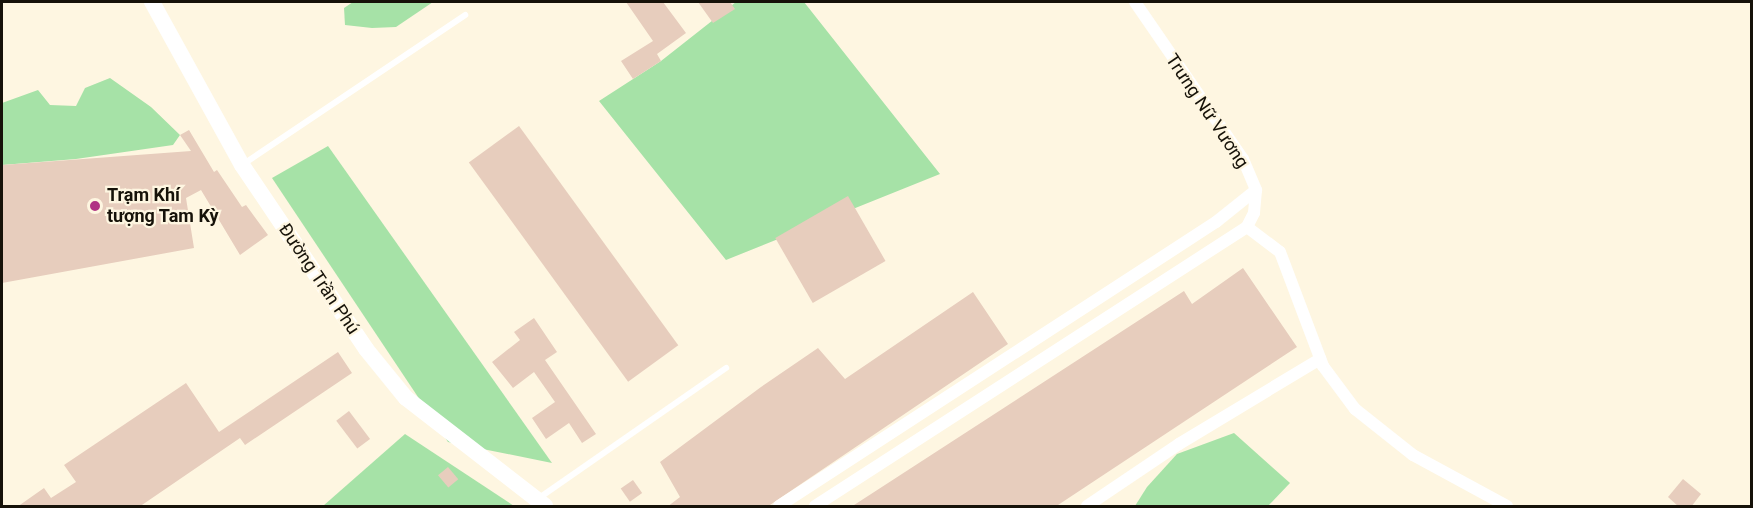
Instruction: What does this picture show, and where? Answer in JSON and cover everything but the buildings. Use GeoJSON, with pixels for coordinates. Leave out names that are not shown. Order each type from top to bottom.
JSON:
{"type":"FeatureCollection","features":[{"type":"Feature","properties":{"kind":"main road","name":"Đường Trần Phú"},"geometry":{"type":"LineString","coordinates":[[152,2],[242,165],[366,349],[406,398],[542,503]]}},
{"type":"Feature","properties":{"kind":"street","name":"Trưng Nữ Vương"},"geometry":{"type":"LineString","coordinates":[[1135,2],[1243,159],[1256,190],[1254,213],[1247,227]]}},
{"type":"Feature","properties":{"kind":"street"},"geometry":{"type":"LineString","coordinates":[[779,507],[1216,222],[1256,190]]}},
{"type":"Feature","properties":{"kind":"street"},"geometry":{"type":"LineString","coordinates":[[815,507],[1247,227],[1280,252],[1320,359],[1337,386],[1374,428],[1413,455],[1507,507]]}},
{"type":"Feature","properties":{"kind":"street"},"geometry":{"type":"LineString","coordinates":[[1087,507],[1179,444],[1320,359]]}},
{"type":"Feature","properties":{"kind":"lane"},"geometry":{"type":"LineString","coordinates":[[242,165],[465,15]]}},
{"type":"Feature","properties":{"kind":"lane"},"geometry":{"type":"LineString","coordinates":[[542,503],[726,368]]}},
{"type":"Feature","properties":{"kind":"green space"},"geometry":{"type":"Polygon","coordinates":[[[353,2],[433,2],[396,27],[372,28],[345,25],[344,8],[353,2]]]}},
{"type":"Feature","properties":{"kind":"green space"},"geometry":{"type":"Polygon","coordinates":[[[736,2],[804,2],[940,174],[726,260],[599,101],[661,61],[736,2]]]}},
{"type":"Feature","properties":{"kind":"green space"},"geometry":{"type":"Polygon","coordinates":[[[110,78],[151,107],[180,135],[173,145],[76,159],[2,165],[2,103],[38,90],[50,105],[76,106],[85,88],[110,78]]]}},
{"type":"Feature","properties":{"kind":"green space"},"geometry":{"type":"Polygon","coordinates":[[[328,146],[552,463],[448,442],[272,178],[328,146]]]}},
{"type":"Feature","properties":{"kind":"green space"},"geometry":{"type":"Polygon","coordinates":[[[1234,433],[1290,483],[1268,506],[1135,506],[1147,487],[1177,454],[1234,433]]]}},
{"type":"Feature","properties":{"kind":"green space"},"geometry":{"type":"Polygon","coordinates":[[[405,434],[514,506],[323,506],[405,434]]]}},
{"type":"Feature","properties":{"kind":"place","name":"Trạm Khí tượng Tam Kỳ"},"geometry":{"type":"Point","coordinates":[95,206]}}]}
